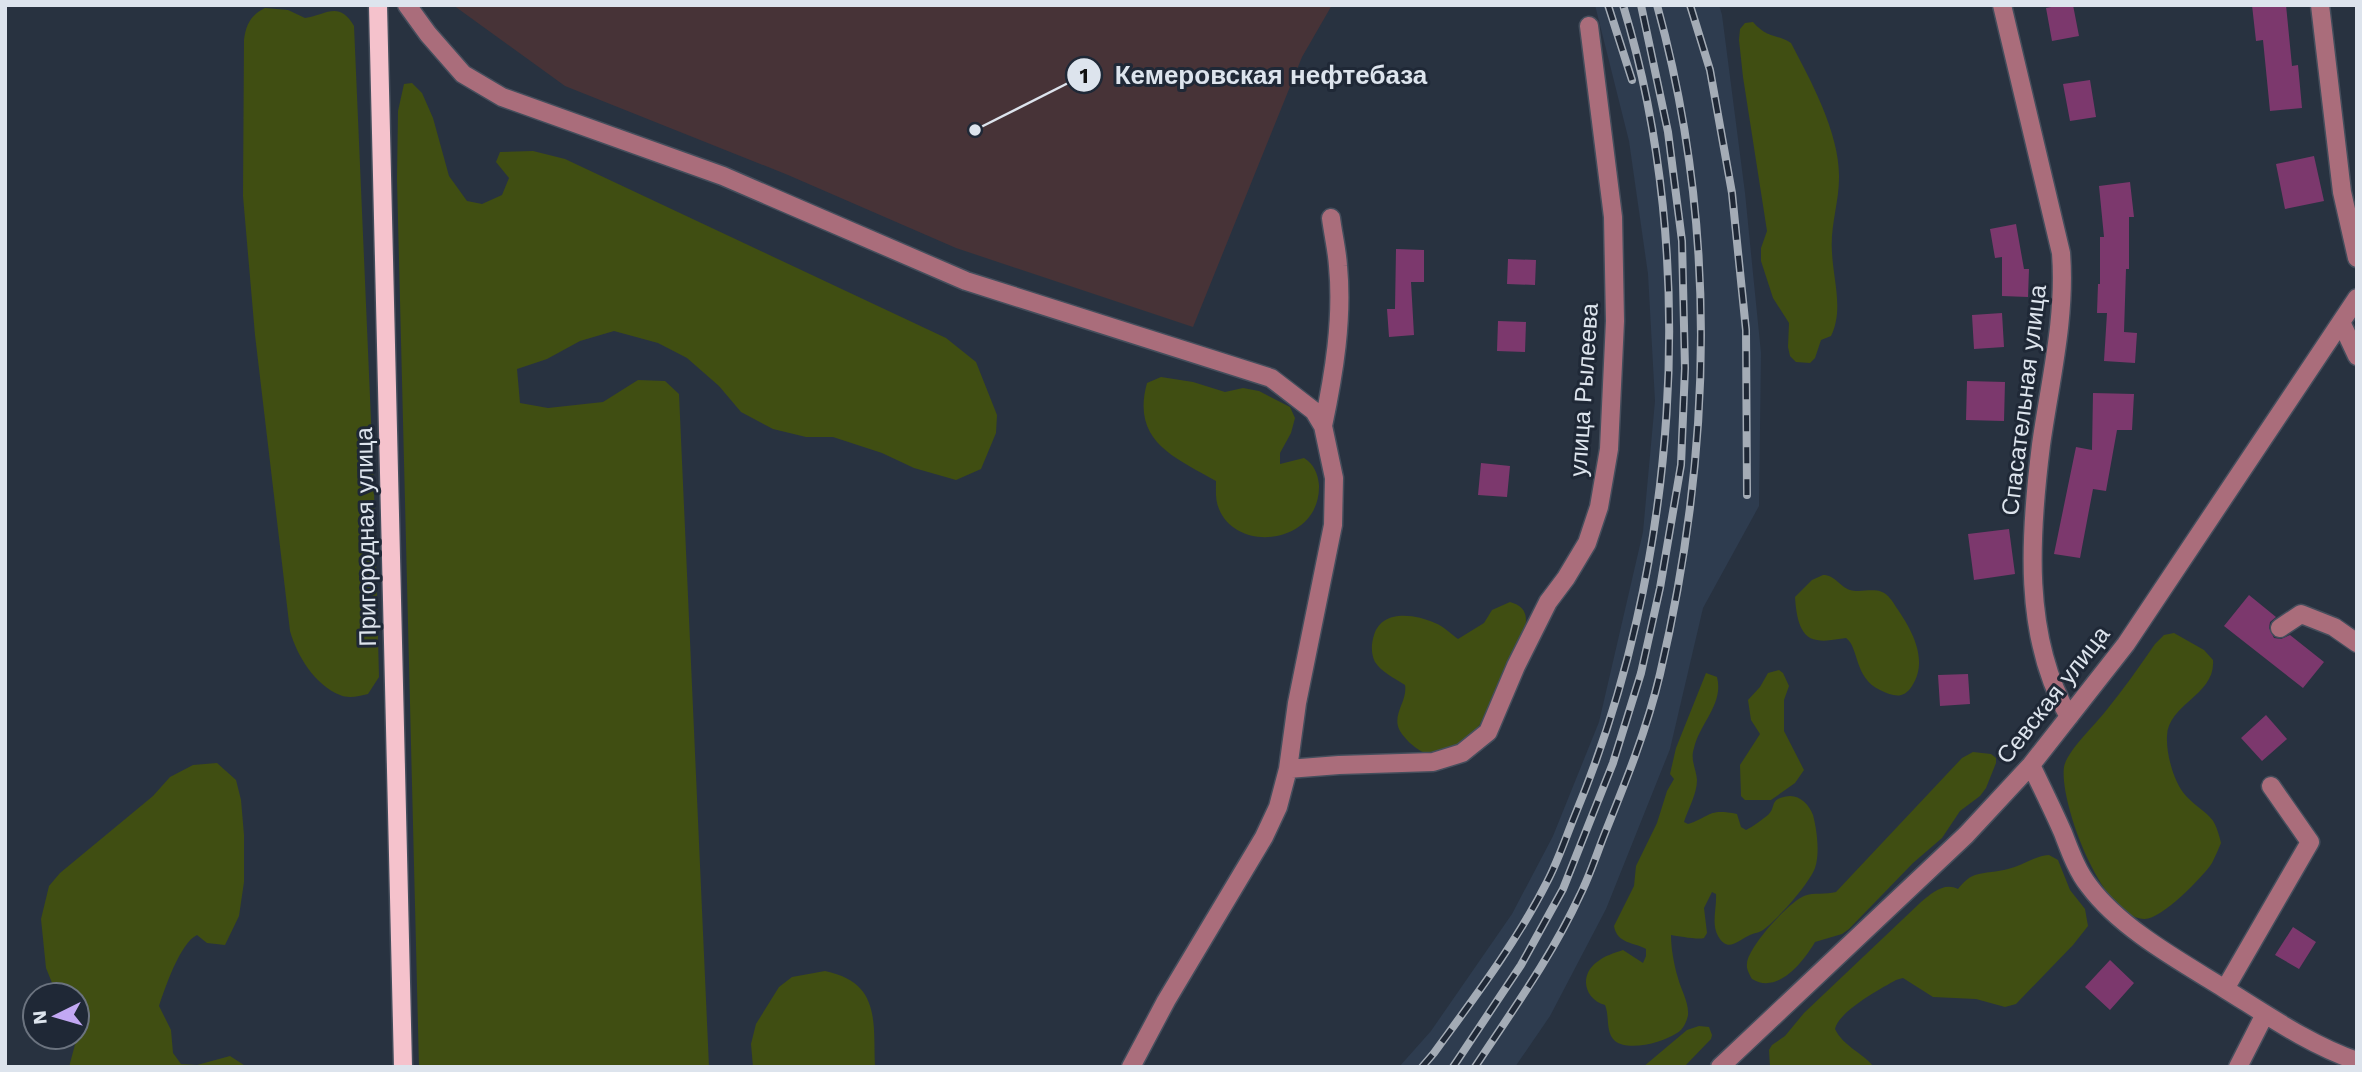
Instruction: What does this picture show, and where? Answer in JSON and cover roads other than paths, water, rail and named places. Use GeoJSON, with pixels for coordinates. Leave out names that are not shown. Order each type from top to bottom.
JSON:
{"type":"FeatureCollection","features":[{"type":"Feature","properties":{"kind":"main road","name":"Пригородная улица"},"geometry":{"type":"LineString","coordinates":[[378,5],[403,1067]]}},
{"type":"Feature","properties":{"kind":"street"},"geometry":{"type":"LineString","coordinates":[[407,5],[463,74],[502,97],[723,176],[966,281],[1271,378],[1314,411],[1323,426],[1334,478],[1333,525],[1297,703],[1288,769],[1278,807],[1264,837],[1166,1001],[1131,1067]]}},
{"type":"Feature","properties":{"kind":"street","name":"Спасательная улица"},"geometry":{"type":"LineString","coordinates":[[2002,5],[2061,253],[2062,301],[2034,508],[2033,580],[2045,658],[2052,684],[2069,717]]}},
{"type":"Feature","properties":{"kind":"street"},"geometry":{"type":"LineString","coordinates":[[2320,5],[2342,192],[2357,258]]}},
{"type":"Feature","properties":{"kind":"street","name":"улица Рылеева"},"geometry":{"type":"LineString","coordinates":[[1288,769],[1433,762],[1462,753],[1488,732],[1516,666],[1548,602],[1587,543],[1599,507],[1609,449],[1615,321],[1613,217],[1589,26]]}},
{"type":"Feature","properties":{"kind":"street"},"geometry":{"type":"LineString","coordinates":[[1323,426],[1338,333],[1339,267],[1331,218]]}},
{"type":"Feature","properties":{"kind":"street","name":"Севская улица"},"geometry":{"type":"LineString","coordinates":[[1720,1067],[1957,844],[2031,765],[2126,644],[2357,298]]}},
{"type":"Feature","properties":{"kind":"street"},"geometry":{"type":"LineString","coordinates":[[2341,322],[2357,356]]}},
{"type":"Feature","properties":{"kind":"street"},"geometry":{"type":"LineString","coordinates":[[2280,628],[2301,614],[2334,627],[2357,643]]}},
{"type":"Feature","properties":{"kind":"street"},"geometry":{"type":"LineString","coordinates":[[2031,765],[2076,864],[2100,901],[2124,922],[2265,1014],[2342,1056],[2357,1061]]}},
{"type":"Feature","properties":{"kind":"street"},"geometry":{"type":"LineString","coordinates":[[2225,989],[2310,842],[2271,786]]}},
{"type":"Feature","properties":{"kind":"street"},"geometry":{"type":"LineString","coordinates":[[2238,1067],[2265,1014]]}},
{"type":"Feature","properties":{"kind":"railway"},"geometry":{"type":"LineString","coordinates":[[1608,5],[1632,80]]}},
{"type":"Feature","properties":{"kind":"railway"},"geometry":{"type":"LineString","coordinates":[[1422,1067],[1508,948],[1551,874],[1610,720],[1637,621],[1656,519],[1666,414],[1669,309],[1663,205],[1648,103],[1623,5]]}},
{"type":"Feature","properties":{"kind":"railway"},"geometry":{"type":"LineString","coordinates":[[1453,1067],[1521,965],[1563,889],[1613,763],[1641,673],[1660,588],[1681,465],[1685,368],[1682,241],[1668,132],[1641,5]]}},
{"type":"Feature","properties":{"kind":"railway"},"geometry":{"type":"LineString","coordinates":[[1475,1067],[1544,961],[1587,880],[1649,715],[1677,591],[1690,507],[1698,423],[1701,339],[1691,172],[1677,88],[1657,5]]}},
{"type":"Feature","properties":{"kind":"railway"},"geometry":{"type":"LineString","coordinates":[[1690,5],[1710,70],[1732,193],[1746,330],[1747,495]]}},
{"type":"Feature","properties":{"kind":"place","name":"Кемеровская нефтебаза"},"geometry":{"type":"Point","coordinates":[975,130]}}]}
